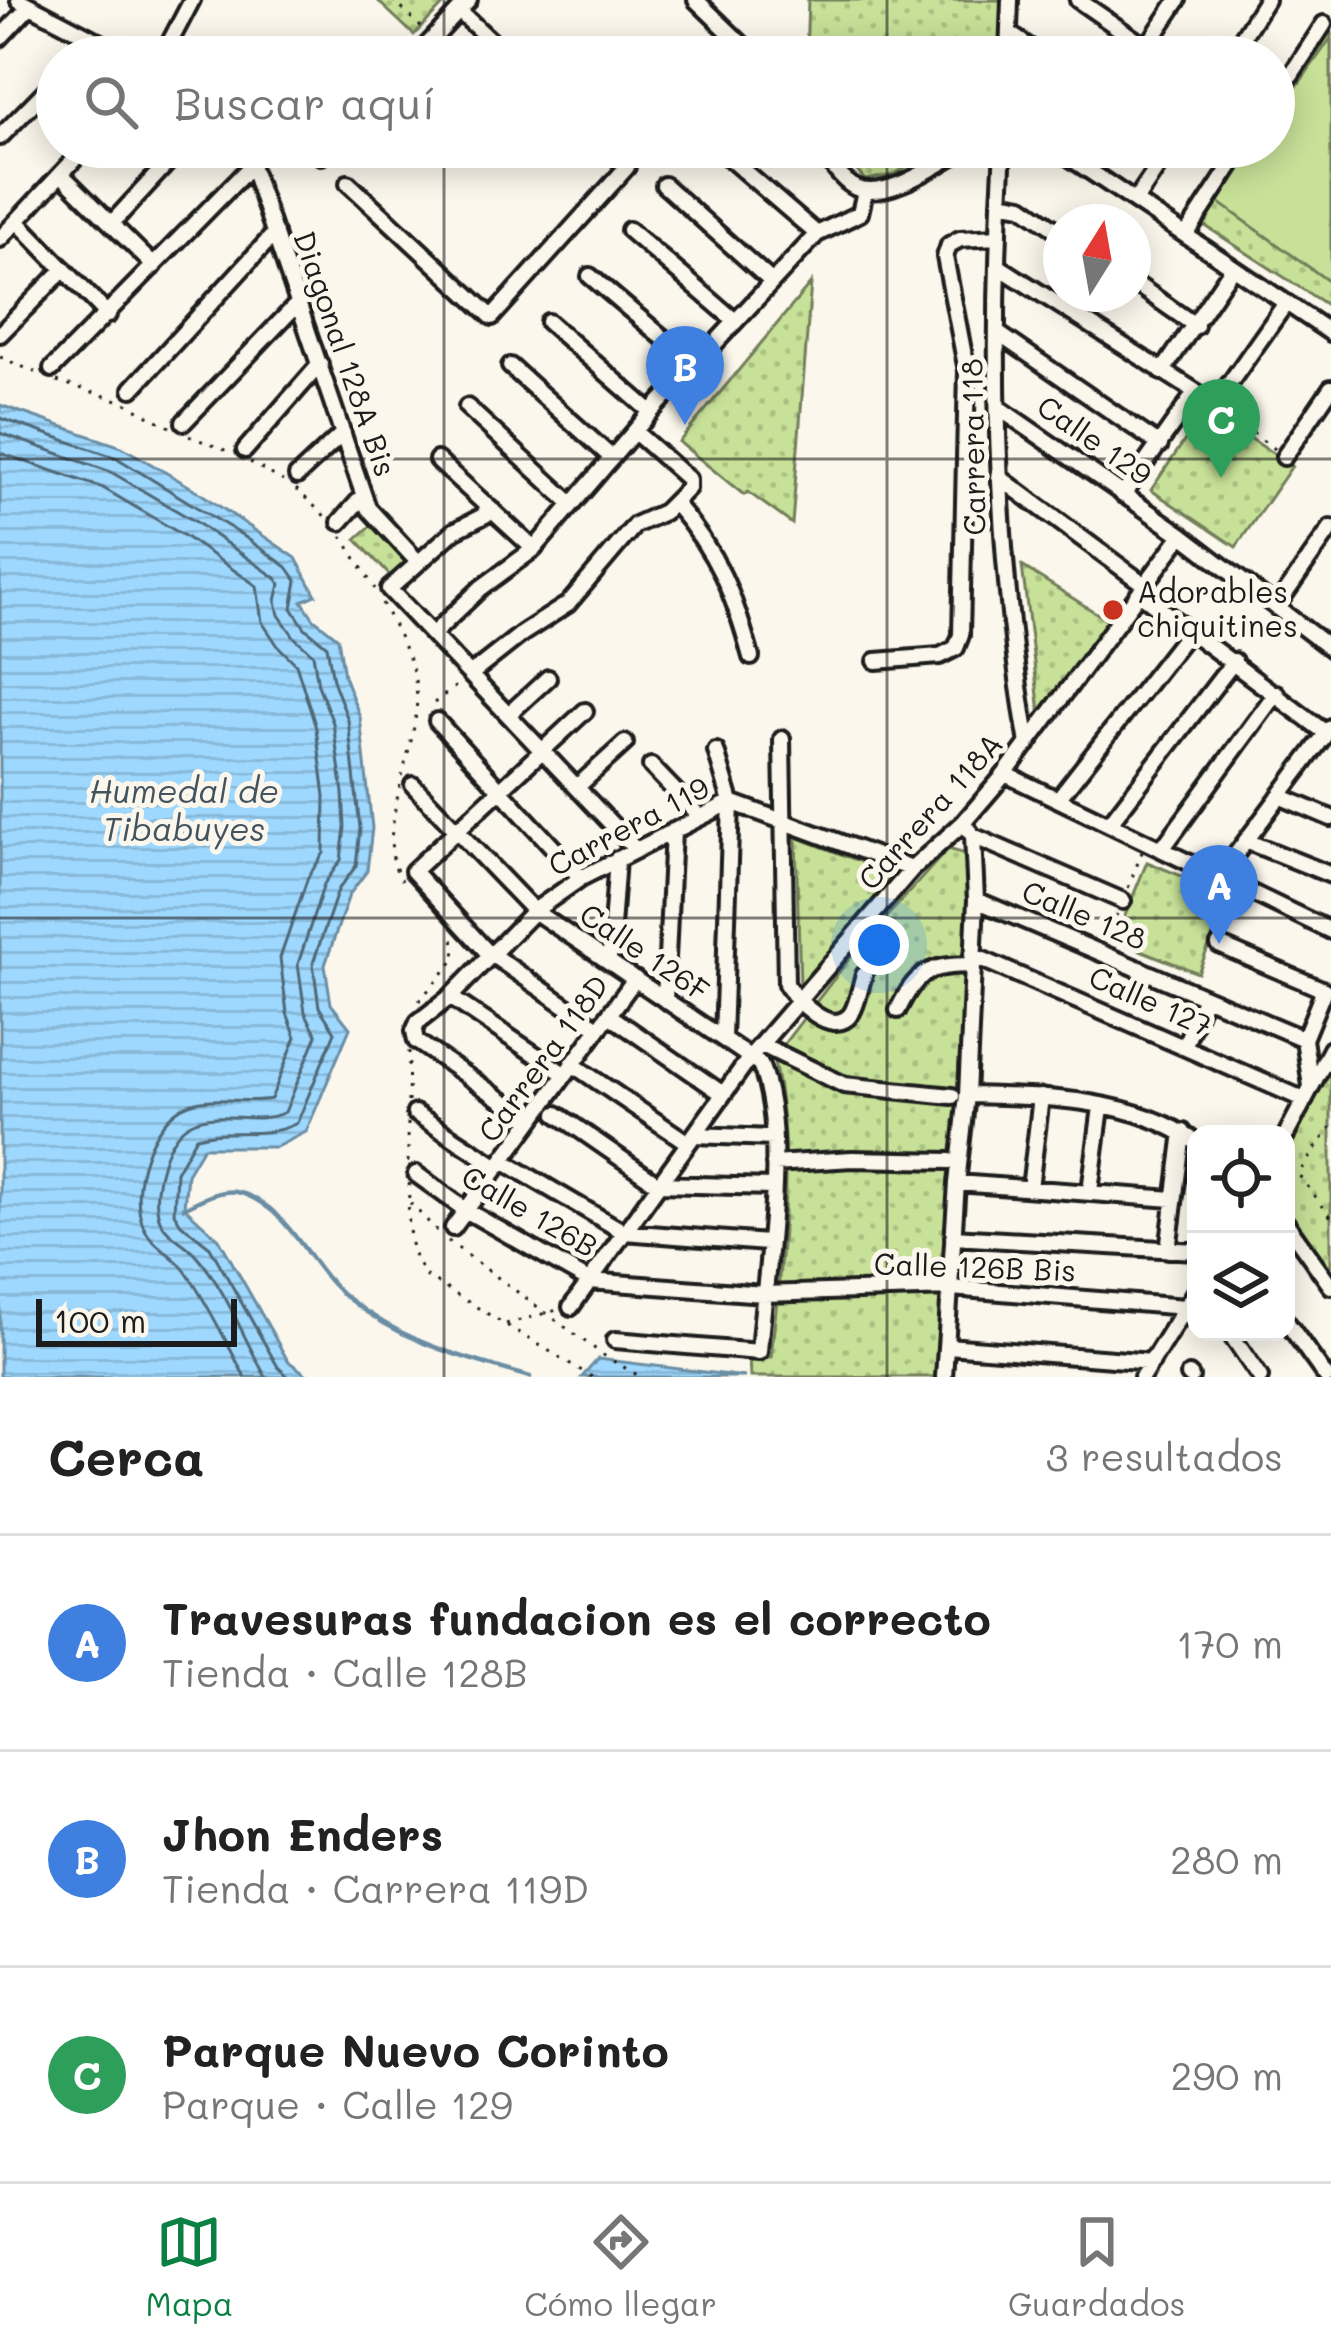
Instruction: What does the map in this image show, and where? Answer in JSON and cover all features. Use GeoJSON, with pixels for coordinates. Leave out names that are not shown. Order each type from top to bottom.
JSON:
{"type":"FeatureCollection","features":[{"type":"Feature","properties":{"kind":"street"},"geometry":{"type":"LineString","coordinates":[[696,0],[733,36]]}},
{"type":"Feature","properties":{"kind":"street"},"geometry":{"type":"LineString","coordinates":[[721,0],[721,24]]}},
{"type":"Feature","properties":{"kind":"street"},"geometry":{"type":"LineString","coordinates":[[1010,0],[1013,36]]}},
{"type":"Feature","properties":{"kind":"street"},"geometry":{"type":"LineString","coordinates":[[1078,0],[1123,36]]}},
{"type":"Feature","properties":{"kind":"street"},"geometry":{"type":"LineString","coordinates":[[1154,36],[1178,0]]}},
{"type":"Feature","properties":{"kind":"street"},"geometry":{"type":"LineString","coordinates":[[1243,36],[1266,0]]}},
{"type":"Feature","properties":{"kind":"street"},"geometry":{"type":"LineString","coordinates":[[172,36],[188,1]]}},
{"type":"Feature","properties":{"kind":"street"},"geometry":{"type":"LineString","coordinates":[[0,38],[25,3],[87,36]]}},
{"type":"Feature","properties":{"kind":"street"},"geometry":{"type":"LineString","coordinates":[[436,36],[464,6],[490,36]]}},
{"type":"Feature","properties":{"kind":"street"},"geometry":{"type":"LineString","coordinates":[[1295,69],[1324,24]]}},
{"type":"Feature","properties":{"kind":"street"},"geometry":{"type":"LineString","coordinates":[[0,137],[36,100]]}},
{"type":"Feature","properties":{"kind":"street"},"geometry":{"type":"LineString","coordinates":[[0,239],[67,168]]}},
{"type":"Feature","properties":{"kind":"street"},"geometry":{"type":"LineString","coordinates":[[113,222],[163,168]]}},
{"type":"Feature","properties":{"kind":"street"},"geometry":{"type":"LineString","coordinates":[[52,369],[249,168]]}},
{"type":"Feature","properties":{"kind":"street","name":"Diagonal 128A Bis"},"geometry":{"type":"LineString","coordinates":[[252,168],[363,496],[375,518],[418,562]]}},
{"type":"Feature","properties":{"kind":"street"},"geometry":{"type":"LineString","coordinates":[[348,183],[492,317],[626,168]]}},
{"type":"Feature","properties":{"kind":"street"},"geometry":{"type":"LineString","coordinates":[[741,168],[818,234]]}},
{"type":"Feature","properties":{"kind":"street"},"geometry":{"type":"LineString","coordinates":[[835,168],[847,182],[865,191],[892,188],[929,168]]}},
{"type":"Feature","properties":{"kind":"street","name":"Carrera 118"},"geometry":{"type":"LineString","coordinates":[[1002,168],[999,477],[1007,605],[1028,744]]}},
{"type":"Feature","properties":{"kind":"street"},"geometry":{"type":"LineString","coordinates":[[1094,168],[1135,201],[1326,329],[1331,308]]}},
{"type":"Feature","properties":{"kind":"street"},"geometry":{"type":"LineString","coordinates":[[1135,201],[1157,168]]}},
{"type":"Feature","properties":{"kind":"street"},"geometry":{"type":"LineString","coordinates":[[1186,235],[1230,168]]}},
{"type":"Feature","properties":{"kind":"street"},"geometry":{"type":"LineString","coordinates":[[61,174],[154,266]]}},
{"type":"Feature","properties":{"kind":"street"},"geometry":{"type":"LineString","coordinates":[[664,185],[771,281]]}},
{"type":"Feature","properties":{"kind":"street"},"geometry":{"type":"LineString","coordinates":[[433,634],[534,549],[771,281],[818,234],[860,213],[865,191]]}},
{"type":"Feature","properties":{"kind":"street"},"geometry":{"type":"LineString","coordinates":[[1000,202],[1022,206],[1043,221]]}},
{"type":"Feature","properties":{"kind":"street"},"geometry":{"type":"LineString","coordinates":[[17,221],[108,315]]}},
{"type":"Feature","properties":{"kind":"street"},"geometry":{"type":"LineString","coordinates":[[628,230],[734,320]]}},
{"type":"Feature","properties":{"kind":"street"},"geometry":{"type":"LineString","coordinates":[[132,389],[275,233]]}},
{"type":"Feature","properties":{"kind":"street"},"geometry":{"type":"LineString","coordinates":[[876,661],[940,656],[956,649],[961,635],[967,371],[946,257],[950,245],[960,239],[998,238]]}},
{"type":"Feature","properties":{"kind":"street"},"geometry":{"type":"LineString","coordinates":[[998,266],[1215,404],[1286,303]]}},
{"type":"Feature","properties":{"kind":"street"},"geometry":{"type":"LineString","coordinates":[[1162,372],[1233,267]]}},
{"type":"Feature","properties":{"kind":"street"},"geometry":{"type":"LineString","coordinates":[[0,334],[64,269]]}},
{"type":"Feature","properties":{"kind":"street"},"geometry":{"type":"LineString","coordinates":[[590,277],[694,364]]}},
{"type":"Feature","properties":{"kind":"street"},"geometry":{"type":"LineString","coordinates":[[1151,295],[1196,326]]}},
{"type":"Feature","properties":{"kind":"street"},"geometry":{"type":"LineString","coordinates":[[184,422],[300,302]]}},
{"type":"Feature","properties":{"kind":"street"},"geometry":{"type":"LineString","coordinates":[[548,322],[651,412]]}},
{"type":"Feature","properties":{"kind":"street"},"geometry":{"type":"LineString","coordinates":[[999,334],[1160,445]]}},
{"type":"Feature","properties":{"kind":"street"},"geometry":{"type":"LineString","coordinates":[[245,450],[320,364]]}},
{"type":"Feature","properties":{"kind":"street"},"geometry":{"type":"LineString","coordinates":[[510,365],[612,458]]}},
{"type":"Feature","properties":{"kind":"street"},"geometry":{"type":"LineString","coordinates":[[1285,458],[1331,388]]}},
{"type":"Feature","properties":{"kind":"street"},"geometry":{"type":"LineString","coordinates":[[1123,495],[1195,393]]}},
{"type":"Feature","properties":{"kind":"street"},"geometry":{"type":"LineString","coordinates":[[467,407],[572,504]]}},
{"type":"Feature","properties":{"kind":"street","name":"Calle 129"},"geometry":{"type":"LineString","coordinates":[[999,408],[1182,535],[1330,646]]}},
{"type":"Feature","properties":{"kind":"street"},"geometry":{"type":"LineString","coordinates":[[472,674],[568,604],[635,525],[675,504],[689,484],[635,432]]}},
{"type":"Feature","properties":{"kind":"street"},"geometry":{"type":"LineString","coordinates":[[297,476],[343,433]]}},
{"type":"Feature","properties":{"kind":"street"},"geometry":{"type":"LineString","coordinates":[[437,460],[534,549]]}},
{"type":"Feature","properties":{"kind":"street"},"geometry":{"type":"LineString","coordinates":[[999,477],[1190,631],[1329,730],[1219,877]]}},
{"type":"Feature","properties":{"kind":"street"},"geometry":{"type":"LineString","coordinates":[[340,522],[363,496]]}},
{"type":"Feature","properties":{"kind":"street"},"geometry":{"type":"LineString","coordinates":[[675,504],[716,556],[751,657]]}},
{"type":"Feature","properties":{"kind":"street"},"geometry":{"type":"LineString","coordinates":[[494,511],[454,531],[389,589],[635,849]]}},
{"type":"Feature","properties":{"kind":"street"},"geometry":{"type":"LineString","coordinates":[[1276,607],[1331,528]]}},
{"type":"Feature","properties":{"kind":"street","name":"Carrera 118A"},"geometry":{"type":"LineString","coordinates":[[571,1307],[750,1057],[912,869],[968,830],[1182,535]]}},
{"type":"Feature","properties":{"kind":"street"},"geometry":{"type":"LineString","coordinates":[[1058,799],[1190,631]]}},
{"type":"Feature","properties":{"kind":"street"},"geometry":{"type":"LineString","coordinates":[[1109,824],[1234,661]]}},
{"type":"Feature","properties":{"kind":"street"},"geometry":{"type":"LineString","coordinates":[[509,713],[548,678]]}},
{"type":"Feature","properties":{"kind":"street"},"geometry":{"type":"LineString","coordinates":[[1162,849],[1276,693]]}},
{"type":"Feature","properties":{"kind":"street"},"geometry":{"type":"LineString","coordinates":[[585,711],[413,871],[494,957],[598,1028]]}},
{"type":"Feature","properties":{"kind":"street"},"geometry":{"type":"LineString","coordinates":[[437,721],[581,878]]}},
{"type":"Feature","properties":{"kind":"street"},"geometry":{"type":"LineString","coordinates":[[782,739],[786,984],[799,1005],[843,1020],[851,1014],[864,975]]}},
{"type":"Feature","properties":{"kind":"street"},"geometry":{"type":"LineString","coordinates":[[578,786],[626,743]]}},
{"type":"Feature","properties":{"kind":"street"},"geometry":{"type":"LineString","coordinates":[[1315,748],[1331,754]]}},
{"type":"Feature","properties":{"kind":"street"},"geometry":{"type":"LineString","coordinates":[[716,751],[731,802],[723,1039]]}},
{"type":"Feature","properties":{"kind":"street"},"geometry":{"type":"LineString","coordinates":[[652,766],[700,817]]}},
{"type":"Feature","properties":{"kind":"street"},"geometry":{"type":"LineString","coordinates":[[1005,774],[1331,931]]}},
{"type":"Feature","properties":{"kind":"street","name":"Calle 126F"},"geometry":{"type":"LineString","coordinates":[[413,785],[534,911],[750,1057]]}},
{"type":"Feature","properties":{"kind":"street"},"geometry":{"type":"LineString","coordinates":[[1279,796],[1331,818]]}},
{"type":"Feature","properties":{"kind":"street","name":"Carrera 119"},"geometry":{"type":"LineString","coordinates":[[412,1039],[418,1022],[494,957],[534,911],[581,878],[731,802],[912,869]]}},
{"type":"Feature","properties":{"kind":"street"},"geometry":{"type":"LineString","coordinates":[[944,1377],[976,900],[968,830]]}},
{"type":"Feature","properties":{"kind":"street"},"geometry":{"type":"LineString","coordinates":[[968,830],[1123,901]]}},
{"type":"Feature","properties":{"kind":"street"},"geometry":{"type":"LineString","coordinates":[[665,1000],[674,831]]}},
{"type":"Feature","properties":{"kind":"street"},"geometry":{"type":"LineString","coordinates":[[1246,841],[1331,875]]}},
{"type":"Feature","properties":{"kind":"street"},"geometry":{"type":"LineString","coordinates":[[610,954],[617,859]]}},
{"type":"Feature","properties":{"kind":"street","name":"Calle 128"},"geometry":{"type":"LineString","coordinates":[[976,900],[1304,1039]]}},
{"type":"Feature","properties":{"kind":"street"},"geometry":{"type":"LineString","coordinates":[[1219,945],[1324,990],[1304,1039],[1308,1093]]}},
{"type":"Feature","properties":{"kind":"street"},"geometry":{"type":"LineString","coordinates":[[898,1010],[910,984],[925,972],[972,960]]}},
{"type":"Feature","properties":{"kind":"street","name":"Calle 127"},"geometry":{"type":"LineString","coordinates":[[972,960],[1308,1093]]}},
{"type":"Feature","properties":{"kind":"street","name":"Carrera 118D"},"geometry":{"type":"LineString","coordinates":[[453,1228],[635,979]]}},
{"type":"Feature","properties":{"kind":"street"},"geometry":{"type":"LineString","coordinates":[[450,997],[692,1139],[773,1138]]}},
{"type":"Feature","properties":{"kind":"street"},"geometry":{"type":"LineString","coordinates":[[1184,1047],[1205,997]]}},
{"type":"Feature","properties":{"kind":"street"},"geometry":{"type":"LineString","coordinates":[[616,1020],[723,1094]]}},
{"type":"Feature","properties":{"kind":"street"},"geometry":{"type":"LineString","coordinates":[[412,1039],[531,1120]]}},
{"type":"Feature","properties":{"kind":"street"},"geometry":{"type":"LineString","coordinates":[[762,1046],[844,1085],[960,1096],[1041,1097],[1101,1106],[1187,1136]]}},
{"type":"Feature","properties":{"kind":"street"},"geometry":{"type":"LineString","coordinates":[[1291,1125],[1331,1049]]}},
{"type":"Feature","properties":{"kind":"street"},"geometry":{"type":"LineString","coordinates":[[615,1340],[759,1352],[774,1164],[769,1086],[760,1064],[750,1057]]}},
{"type":"Feature","properties":{"kind":"street"},"geometry":{"type":"LineString","coordinates":[[1030,1188],[1041,1097]]}},
{"type":"Feature","properties":{"kind":"street"},"geometry":{"type":"LineString","coordinates":[[1090,1191],[1101,1106]]}},
{"type":"Feature","properties":{"kind":"street"},"geometry":{"type":"LineString","coordinates":[[415,1113],[624,1232],[767,1243]]}},
{"type":"Feature","properties":{"kind":"street"},"geometry":{"type":"LineString","coordinates":[[557,1114],[658,1184],[772,1187]]}},
{"type":"Feature","properties":{"kind":"street"},"geometry":{"type":"LineString","coordinates":[[1168,1250],[1173,1199],[1187,1145]]}},
{"type":"Feature","properties":{"kind":"street"},"geometry":{"type":"LineString","coordinates":[[774,1164],[852,1159],[950,1161]]}},
{"type":"Feature","properties":{"kind":"street","name":"Calle 126B"},"geometry":{"type":"LineString","coordinates":[[416,1174],[467,1210],[589,1281],[764,1294]]}},
{"type":"Feature","properties":{"kind":"street"},"geometry":{"type":"LineString","coordinates":[[957,1184],[1173,1199]]}},
{"type":"Feature","properties":{"kind":"street"},"geometry":{"type":"LineString","coordinates":[[1293,1233],[1331,1286]]}},
{"type":"Feature","properties":{"kind":"street"},"geometry":{"type":"LineString","coordinates":[[953,1237],[1187,1251]]}},
{"type":"Feature","properties":{"kind":"street","name":"Calle 126B Bis"},"geometry":{"type":"LineString","coordinates":[[764,1294],[951,1288],[1185,1307]]}},
{"type":"Feature","properties":{"kind":"street"},"geometry":{"type":"LineString","coordinates":[[1142,1377],[1187,1304]]}},
{"type":"Feature","properties":{"kind":"street"},"geometry":{"type":"LineString","coordinates":[[1295,1334],[1326,1377]]}},
{"type":"Feature","properties":{"kind":"street"},"geometry":{"type":"LineString","coordinates":[[1235,1341],[1260,1377]]}},
{"type":"Feature","properties":{"kind":"street"},"geometry":{"type":"LineString","coordinates":[[946,1346],[1152,1361]]}},
{"type":"Feature","properties":{"kind":"path"},"geometry":{"type":"LineString","coordinates":[[393,0],[432,36]]}},
{"type":"Feature","properties":{"kind":"path"},"geometry":{"type":"LineString","coordinates":[[0,357],[124,402],[241,457],[291,484],[335,526],[403,642],[419,688],[420,706],[398,791],[391,843],[397,874],[410,888]]}},
{"type":"Feature","properties":{"kind":"path"},"geometry":{"type":"LineString","coordinates":[[1215,404],[1285,458]]}},
{"type":"Feature","properties":{"kind":"path"},"geometry":{"type":"LineString","coordinates":[[434,703],[472,674]]}},
{"type":"Feature","properties":{"kind":"path"},"geometry":{"type":"LineString","coordinates":[[413,1012],[455,959],[452,932]]}},
{"type":"Feature","properties":{"kind":"path"},"geometry":{"type":"LineString","coordinates":[[412,1039],[409,1243],[416,1264],[427,1277],[592,1377]]}},
{"type":"Feature","properties":{"kind":"path"},"geometry":{"type":"LineString","coordinates":[[1331,1127],[1298,1174],[1331,1217]]}},
{"type":"Feature","properties":{"kind":"path"},"geometry":{"type":"LineString","coordinates":[[409,1202],[445,1239],[641,1377]]}},
{"type":"Feature","properties":{"kind":"path"},"geometry":{"type":"LineString","coordinates":[[505,1324],[571,1307]]}},
{"type":"Feature","properties":{"kind":"green space"},"geometry":{"type":"Polygon","coordinates":[[[377,0],[440,0],[444,4],[414,35],[377,0]]]}},
{"type":"Feature","properties":{"kind":"green space"},"geometry":{"type":"Polygon","coordinates":[[[808,0],[1004,0],[1000,36],[807,36],[808,0]]]}},
{"type":"Feature","properties":{"kind":"green space"},"geometry":{"type":"Polygon","coordinates":[[[1331,28],[1331,295],[1325,304],[1201,223],[1238,168],[1295,168],[1295,82],[1331,28]]]}},
{"type":"Feature","properties":{"kind":"green space"},"geometry":{"type":"Polygon","coordinates":[[[1331,38],[1331,283],[1217,201],[1240,168],[1295,168],[1295,89],[1331,38]]]}},
{"type":"Feature","properties":{"kind":"green space"},"geometry":{"type":"Polygon","coordinates":[[[854,168],[904,168],[893,175],[865,180],[854,168]]]}},
{"type":"Feature","properties":{"kind":"green space"},"geometry":{"type":"Polygon","coordinates":[[[811,283],[792,524],[748,492],[744,495],[679,442],[811,283]]]}},
{"type":"Feature","properties":{"kind":"green space"},"geometry":{"type":"Polygon","coordinates":[[[1206,409],[1292,466],[1236,547],[1151,490],[1206,409]]]}},
{"type":"Feature","properties":{"kind":"green space"},"geometry":{"type":"Polygon","coordinates":[[[375,522],[412,561],[393,579],[356,539],[375,522]]]}},
{"type":"Feature","properties":{"kind":"green space"},"geometry":{"type":"Polygon","coordinates":[[[1022,566],[1112,623],[1040,712],[1022,566]]]}},
{"type":"Feature","properties":{"kind":"green space"},"geometry":{"type":"Polygon","coordinates":[[[796,837],[894,874],[800,988],[796,837]]]}},
{"type":"Feature","properties":{"kind":"green space"},"geometry":{"type":"Polygon","coordinates":[[[948,849],[962,853],[968,864],[969,899],[940,1377],[750,1377],[749,1356],[771,1357],[782,1244],[784,1132],[773,1058],[853,954],[948,849]]]}},
{"type":"Feature","properties":{"kind":"green space"},"geometry":{"type":"Polygon","coordinates":[[[1147,862],[1229,895],[1198,973],[1115,940],[1147,862]]]}},
{"type":"Feature","properties":{"kind":"green space"},"geometry":{"type":"Polygon","coordinates":[[[1331,1065],[1331,1265],[1326,1269],[1295,1222],[1295,1139],[1331,1065]]]}},
{"type":"Feature","properties":{"kind":"water","name":"Humedal de Tibabuyes"},"geometry":{"type":"Polygon","coordinates":[[[0,405],[122,447],[296,558],[316,595],[302,601],[314,619],[338,638],[344,676],[360,717],[372,828],[367,871],[349,895],[325,965],[331,1004],[350,1028],[306,1132],[276,1147],[203,1147],[187,1174],[184,1207],[219,1239],[288,1361],[310,1377],[0,1377],[0,405]]]}},
{"type":"Feature","properties":{"kind":"water"},"geometry":{"type":"Polygon","coordinates":[[[598,1359],[745,1377],[582,1377],[598,1359]]]}},
{"type":"Feature","properties":{"kind":"waterway"},"geometry":{"type":"LineString","coordinates":[[184,1208],[213,1195],[244,1194],[274,1213],[333,1285],[368,1313],[434,1347],[530,1377]]}},
{"type":"Feature","properties":{"kind":"place","name":"Jhon Enders"},"geometry":{"type":"Point","coordinates":[685,425]}},
{"type":"Feature","properties":{"kind":"place","name":"Parque Nuevo Corinto"},"geometry":{"type":"Point","coordinates":[1221,478]}},
{"type":"Feature","properties":{"kind":"place","name":"Adorables chiquitines"},"geometry":{"type":"Point","coordinates":[1113,610]}},
{"type":"Feature","properties":{"kind":"place","name":"Travesuras fundacion es el correcto"},"geometry":{"type":"Point","coordinates":[1219,944]}}]}
